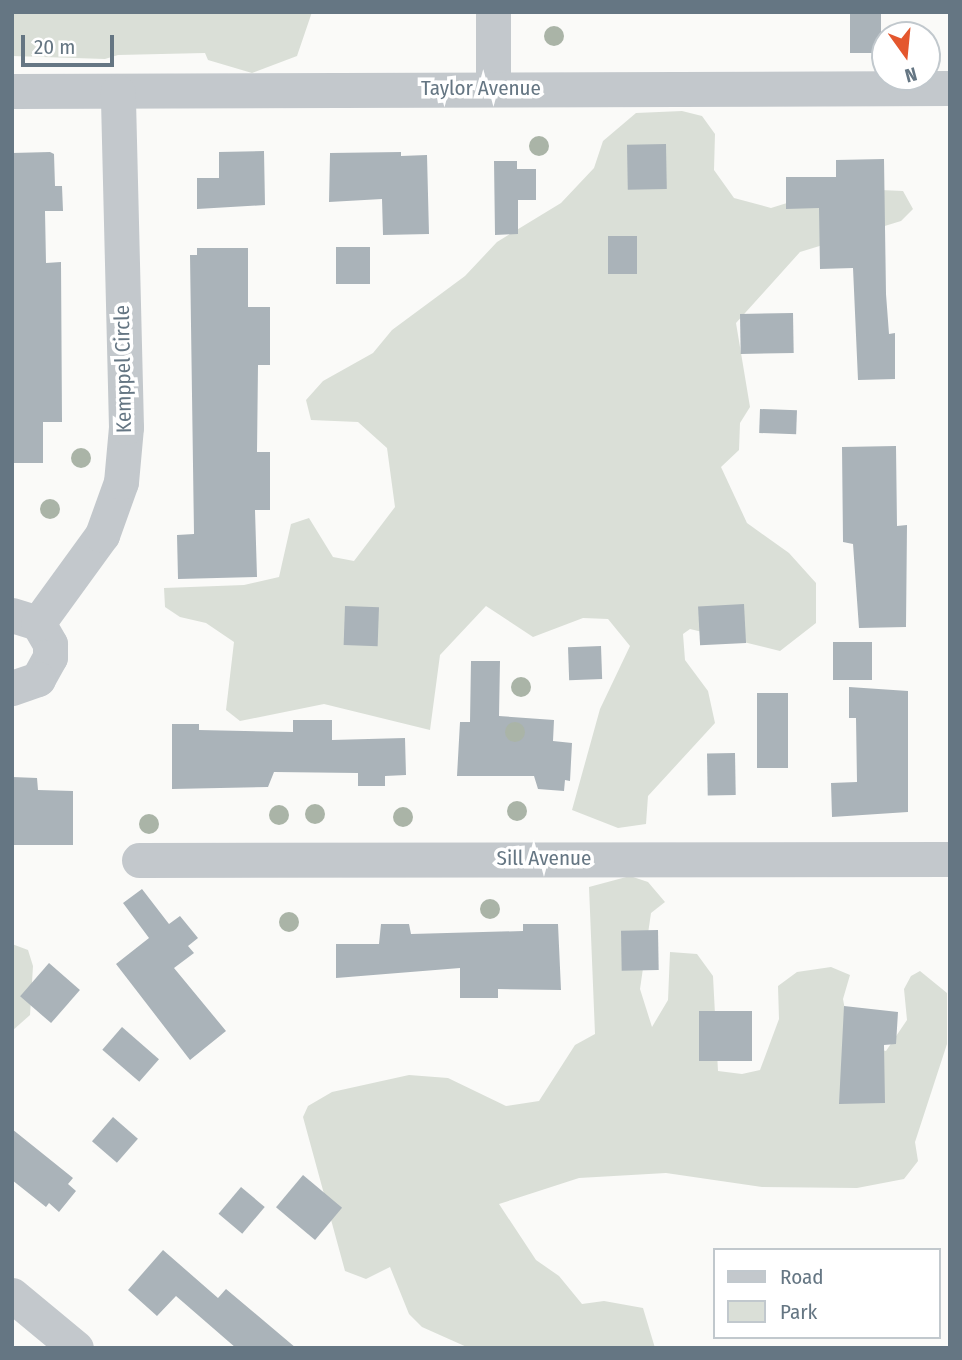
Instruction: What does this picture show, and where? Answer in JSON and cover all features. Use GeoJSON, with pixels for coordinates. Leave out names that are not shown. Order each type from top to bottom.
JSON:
{"type":"FeatureCollection","features":[{"type":"Feature","properties":{"kind":"street"},"geometry":{"type":"LineString","coordinates":[[493,88],[494,12]]}},
{"type":"Feature","properties":{"kind":"street","name":"Taylor Avenue"},"geometry":{"type":"LineString","coordinates":[[12,91],[950,88]]}},
{"type":"Feature","properties":{"kind":"street","name":"Kemppel Circle"},"geometry":{"type":"LineString","coordinates":[[12,688],[26,686],[46,670],[50,644],[25,619],[102,535],[121,482],[126,427],[118,92]]}},
{"type":"Feature","properties":{"kind":"street","name":"Sill Avenue"},"geometry":{"type":"LineString","coordinates":[[139,860],[950,859]]}},
{"type":"Feature","properties":{"kind":"street"},"geometry":{"type":"LineString","coordinates":[[12,1295],[76,1348]]}},
{"type":"Feature","properties":{"kind":"green space"},"geometry":{"type":"Polygon","coordinates":[[[12,12],[312,12],[297,56],[252,73],[208,60],[205,53],[118,55],[105,59],[12,56],[12,12]]]}},
{"type":"Feature","properties":{"kind":"green space"},"geometry":{"type":"Polygon","coordinates":[[[682,111],[702,116],[715,134],[714,170],[734,198],[771,208],[835,188],[903,191],[913,209],[901,221],[800,252],[736,323],[750,407],[740,423],[739,450],[721,467],[747,523],[789,553],[816,583],[816,623],[780,651],[690,629],[683,634],[685,660],[708,691],[715,723],[648,796],[646,824],[618,828],[572,810],[600,709],[630,646],[608,619],[583,618],[533,637],[486,606],[440,655],[430,730],[324,704],[240,721],[226,710],[234,642],[206,623],[180,617],[165,607],[164,588],[244,585],[279,577],[291,524],[309,518],[333,557],[354,561],[395,507],[387,448],[358,422],[311,420],[306,400],[323,381],[373,353],[392,330],[465,276],[497,242],[561,203],[594,168],[603,141],[636,113],[682,111]]]}},
{"type":"Feature","properties":{"kind":"green space"},"geometry":{"type":"Polygon","coordinates":[[[630,876],[648,882],[665,902],[651,913],[640,989],[652,1027],[668,1000],[670,952],[697,954],[713,976],[718,1071],[742,1074],[760,1070],[779,1019],[778,986],[797,972],[831,967],[850,975],[843,999],[851,1043],[886,1051],[907,1020],[904,989],[911,976],[920,971],[947,993],[947,1044],[915,1142],[918,1161],[904,1179],[857,1188],[762,1187],[666,1173],[579,1178],[499,1204],[536,1260],[559,1276],[582,1304],[604,1301],[643,1308],[655,1348],[469,1348],[422,1327],[409,1314],[390,1267],[366,1279],[345,1271],[303,1117],[308,1106],[332,1092],[409,1075],[448,1078],[506,1106],[539,1101],[575,1045],[595,1034],[589,887],[630,876]]]}},
{"type":"Feature","properties":{"kind":"green space"},"geometry":{"type":"Polygon","coordinates":[[[12,944],[28,950],[33,966],[30,1015],[12,1031],[12,944]]]}},
{"type":"Feature","properties":{"kind":"building"},"geometry":{"type":"Polygon","coordinates":[[[850,12],[881,12],[881,21],[871,21],[871,53],[850,53],[850,12]]]}},
{"type":"Feature","properties":{"kind":"building"},"geometry":{"type":"Polygon","coordinates":[[[666,144],[667,189],[628,190],[627,145],[666,144]]]}},
{"type":"Feature","properties":{"kind":"building"},"geometry":{"type":"Polygon","coordinates":[[[264,151],[265,205],[197,209],[197,178],[219,178],[219,152],[264,151]]]}},
{"type":"Feature","properties":{"kind":"building"},"geometry":{"type":"Polygon","coordinates":[[[401,152],[401,156],[427,155],[429,234],[383,235],[382,199],[329,202],[330,153],[401,152]]]}},
{"type":"Feature","properties":{"kind":"building"},"geometry":{"type":"Polygon","coordinates":[[[12,153],[54,154],[55,186],[62,186],[63,211],[45,211],[46,263],[61,262],[62,422],[43,422],[43,463],[12,463],[12,153]]]}},
{"type":"Feature","properties":{"kind":"building"},"geometry":{"type":"Polygon","coordinates":[[[884,159],[886,294],[889,334],[895,333],[895,379],[858,380],[853,268],[820,269],[819,208],[786,209],[786,177],[836,177],[836,160],[884,159]]]}},
{"type":"Feature","properties":{"kind":"building"},"geometry":{"type":"Polygon","coordinates":[[[494,161],[517,161],[517,169],[536,169],[536,200],[518,200],[518,234],[495,235],[494,161]]]}},
{"type":"Feature","properties":{"kind":"building"},"geometry":{"type":"Polygon","coordinates":[[[608,236],[637,236],[637,274],[608,274],[608,236]]]}},
{"type":"Feature","properties":{"kind":"building"},"geometry":{"type":"Polygon","coordinates":[[[336,247],[370,247],[370,284],[336,284],[336,247]]]}},
{"type":"Feature","properties":{"kind":"building"},"geometry":{"type":"Polygon","coordinates":[[[197,248],[248,248],[248,307],[270,307],[270,365],[258,365],[257,452],[270,452],[270,510],[255,510],[257,577],[178,579],[177,535],[194,534],[190,255],[197,255],[197,248]]]}},
{"type":"Feature","properties":{"kind":"building"},"geometry":{"type":"Polygon","coordinates":[[[793,313],[794,353],[741,354],[740,314],[793,313]]]}},
{"type":"Feature","properties":{"kind":"building"},"geometry":{"type":"Polygon","coordinates":[[[760,409],[797,410],[796,434],[759,433],[760,409]]]}},
{"type":"Feature","properties":{"kind":"building"},"geometry":{"type":"Polygon","coordinates":[[[896,446],[897,526],[907,525],[906,627],[859,628],[853,544],[843,542],[842,447],[896,446]]]}},
{"type":"Feature","properties":{"kind":"building"},"geometry":{"type":"Polygon","coordinates":[[[744,604],[746,643],[700,645],[698,606],[744,604]]]}},
{"type":"Feature","properties":{"kind":"building"},"geometry":{"type":"Polygon","coordinates":[[[345,606],[379,607],[378,646],[344,645],[345,606]]]}},
{"type":"Feature","properties":{"kind":"building"},"geometry":{"type":"Polygon","coordinates":[[[833,642],[872,642],[872,680],[833,680],[833,642]]]}},
{"type":"Feature","properties":{"kind":"building"},"geometry":{"type":"Polygon","coordinates":[[[601,646],[602,679],[569,680],[568,647],[601,646]]]}},
{"type":"Feature","properties":{"kind":"building"},"geometry":{"type":"Polygon","coordinates":[[[471,661],[500,661],[499,716],[554,720],[553,741],[572,743],[570,781],[565,780],[564,791],[538,789],[534,776],[457,776],[460,722],[470,722],[471,661]]]}},
{"type":"Feature","properties":{"kind":"building"},"geometry":{"type":"Polygon","coordinates":[[[849,687],[908,691],[908,812],[832,817],[831,783],[857,782],[856,718],[849,718],[849,687]]]}},
{"type":"Feature","properties":{"kind":"building"},"geometry":{"type":"Polygon","coordinates":[[[757,693],[788,693],[788,768],[757,768],[757,693]]]}},
{"type":"Feature","properties":{"kind":"building"},"geometry":{"type":"Polygon","coordinates":[[[293,720],[332,720],[332,740],[405,738],[406,775],[385,776],[385,786],[358,786],[358,773],[274,772],[268,787],[172,789],[172,724],[199,724],[199,730],[293,732],[293,720]]]}},
{"type":"Feature","properties":{"kind":"building"},"geometry":{"type":"Polygon","coordinates":[[[707,753],[735,753],[736,795],[708,795],[707,753]]]}},
{"type":"Feature","properties":{"kind":"building"},"geometry":{"type":"Polygon","coordinates":[[[12,777],[37,778],[38,790],[73,791],[73,845],[12,845],[12,777]]]}},
{"type":"Feature","properties":{"kind":"building"},"geometry":{"type":"Polygon","coordinates":[[[142,889],[169,924],[180,916],[198,938],[188,946],[194,953],[174,968],[226,1031],[190,1060],[116,964],[149,938],[123,903],[142,889]]]}},
{"type":"Feature","properties":{"kind":"building"},"geometry":{"type":"Polygon","coordinates":[[[381,924],[409,924],[411,934],[523,931],[523,924],[558,924],[561,990],[498,989],[498,998],[460,998],[460,968],[336,978],[336,944],[379,944],[381,924]]]}},
{"type":"Feature","properties":{"kind":"building"},"geometry":{"type":"Polygon","coordinates":[[[658,930],[659,970],[622,971],[621,931],[658,930]]]}},
{"type":"Feature","properties":{"kind":"building"},"geometry":{"type":"Polygon","coordinates":[[[49,963],[80,990],[51,1023],[20,996],[49,963]]]}},
{"type":"Feature","properties":{"kind":"building"},"geometry":{"type":"Polygon","coordinates":[[[844,1006],[898,1012],[896,1044],[884,1045],[885,1103],[839,1104],[844,1006]]]}},
{"type":"Feature","properties":{"kind":"building"},"geometry":{"type":"Polygon","coordinates":[[[699,1011],[752,1011],[752,1061],[699,1061],[699,1011]]]}},
{"type":"Feature","properties":{"kind":"building"},"geometry":{"type":"Polygon","coordinates":[[[122,1027],[159,1059],[139,1082],[102,1050],[122,1027]]]}},
{"type":"Feature","properties":{"kind":"building"},"geometry":{"type":"Polygon","coordinates":[[[113,1117],[138,1139],[117,1163],[92,1141],[113,1117]]]}},
{"type":"Feature","properties":{"kind":"building"},"geometry":{"type":"Polygon","coordinates":[[[12,1129],[73,1178],[68,1184],[76,1191],[59,1212],[49,1203],[46,1207],[12,1180],[12,1129]]]}},
{"type":"Feature","properties":{"kind":"building"},"geometry":{"type":"Polygon","coordinates":[[[303,1175],[342,1208],[315,1240],[276,1207],[303,1175]]]}},
{"type":"Feature","properties":{"kind":"building"},"geometry":{"type":"Polygon","coordinates":[[[241,1187],[265,1207],[242,1234],[219,1214],[241,1187]]]}},
{"type":"Feature","properties":{"kind":"building"},"geometry":{"type":"Polygon","coordinates":[[[163,1250],[218,1298],[226,1289],[296,1348],[236,1348],[176,1296],[157,1316],[128,1290],[163,1250]]]}}]}
